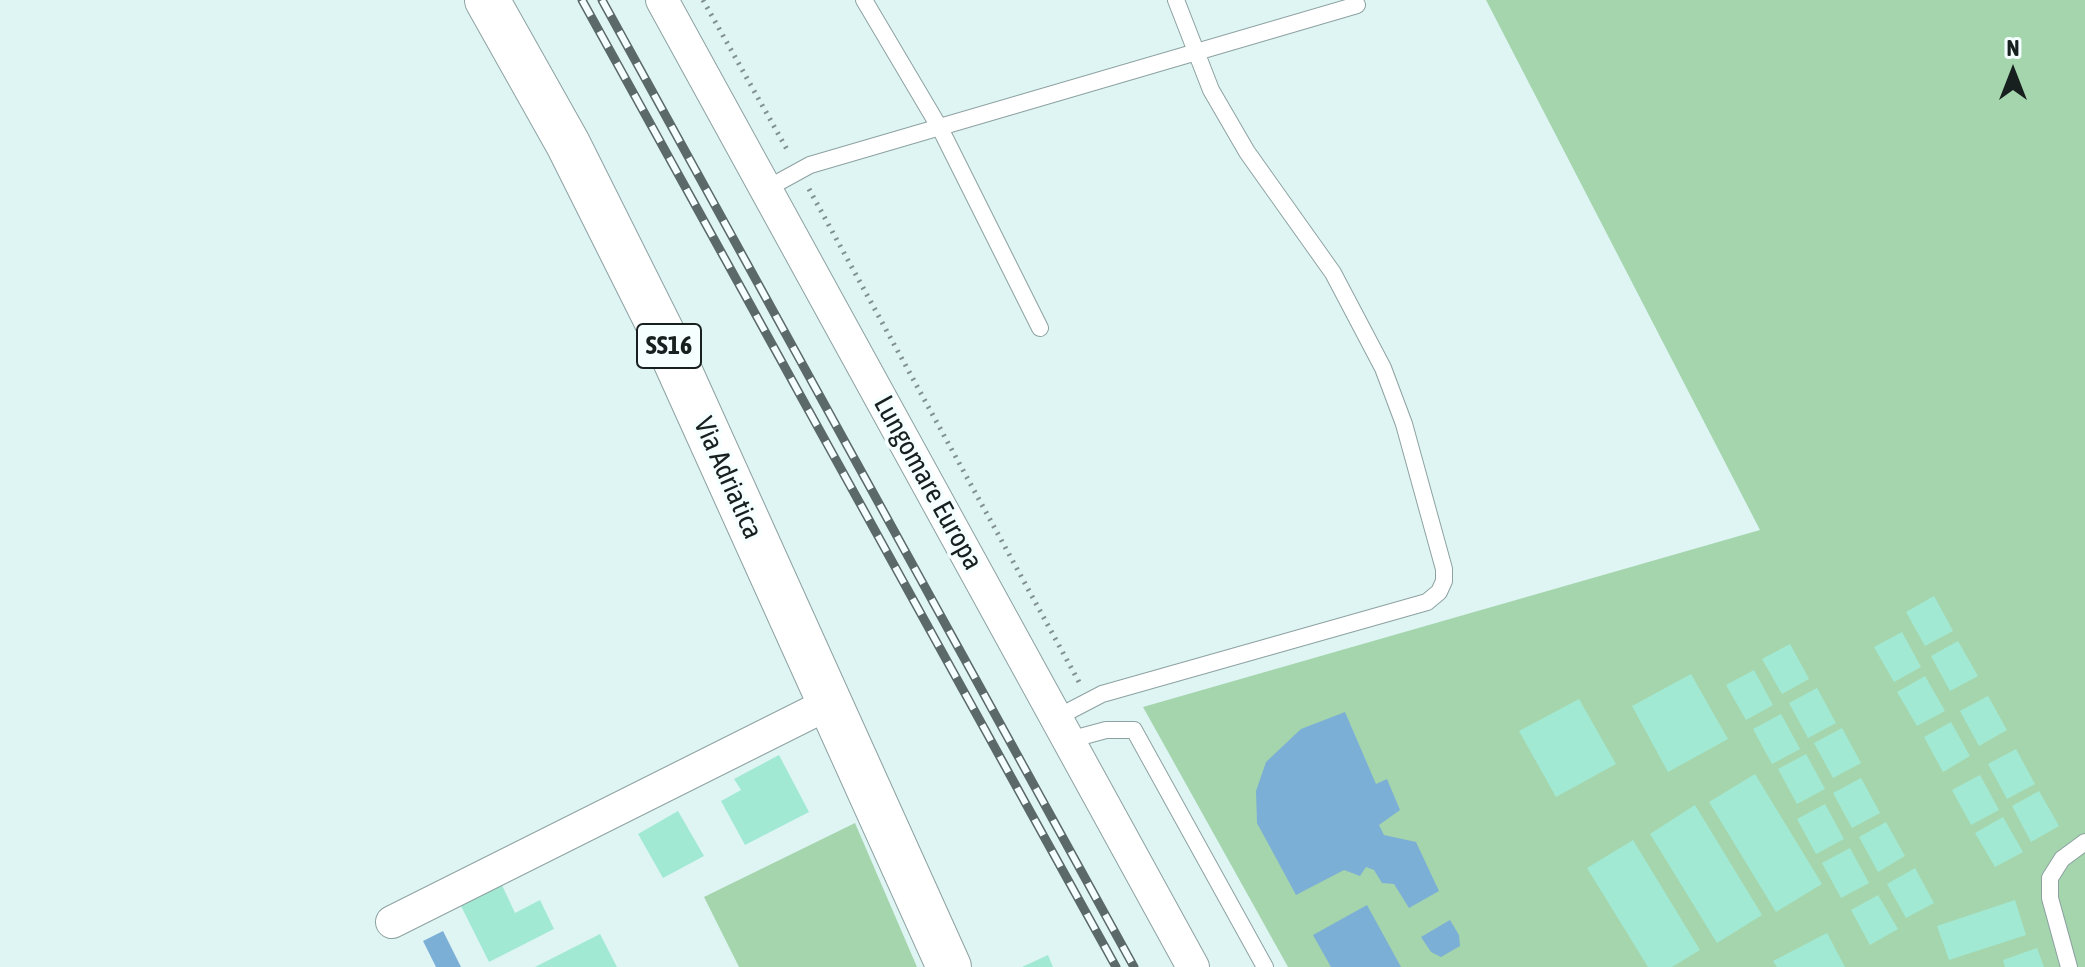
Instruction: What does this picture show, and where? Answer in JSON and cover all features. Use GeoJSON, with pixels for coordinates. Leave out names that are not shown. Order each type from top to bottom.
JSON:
{"type":"FeatureCollection","features":[{"type":"Feature","properties":{"kind":"main road","name":"Via Adriatica"},"geometry":{"type":"LineString","coordinates":[[487,0],[630,265],[949,967]]}},
{"type":"Feature","properties":{"kind":"street","name":"Lungomare Europa"},"geometry":{"type":"LineString","coordinates":[[662,0],[768,188],[1193,967]]}},
{"type":"Feature","properties":{"kind":"street"},"geometry":{"type":"LineString","coordinates":[[392,922],[830,703]]}},
{"type":"Feature","properties":{"kind":"lane"},"geometry":{"type":"LineString","coordinates":[[864,0],[941,130],[1040,328]]}},
{"type":"Feature","properties":{"kind":"lane"},"geometry":{"type":"LineString","coordinates":[[1062,729],[1090,701],[1427,602],[1439,592],[1444,581],[1444,569],[1408,439],[1383,368],[1333,273],[1247,152],[1211,90],[1194,54],[1176,0]]}},
{"type":"Feature","properties":{"kind":"lane"},"geometry":{"type":"LineString","coordinates":[[768,188],[799,171],[1357,5]]}},
{"type":"Feature","properties":{"kind":"lane"},"geometry":{"type":"LineString","coordinates":[[1062,729],[1134,730],[1265,967]]}},
{"type":"Feature","properties":{"kind":"lane"},"geometry":{"type":"LineString","coordinates":[[2069,967],[2050,898],[2050,878],[2062,859],[2085,842]]}},
{"type":"Feature","properties":{"kind":"path"},"geometry":{"type":"LineString","coordinates":[[703,0],[1090,701]]}},
{"type":"Feature","properties":{"kind":"green space"},"geometry":{"type":"Polygon","coordinates":[[[1486,0],[2085,0],[2085,967],[1288,967],[1143,707],[1760,530],[1486,0]]]}},
{"type":"Feature","properties":{"kind":"green space"},"geometry":{"type":"Polygon","coordinates":[[[855,823],[917,967],[739,967],[704,897],[855,823]]]}},
{"type":"Feature","properties":{"kind":"water"},"geometry":{"type":"Polygon","coordinates":[[[1345,712],[1376,784],[1387,779],[1400,810],[1379,825],[1384,835],[1416,842],[1439,891],[1409,908],[1394,884],[1382,883],[1374,870],[1366,867],[1360,876],[1344,870],[1296,895],[1257,823],[1256,791],[1266,762],[1301,729],[1345,712]]]}},
{"type":"Feature","properties":{"kind":"water"},"geometry":{"type":"Polygon","coordinates":[[[1367,905],[1401,967],[1331,967],[1313,935],[1367,905]]]}},
{"type":"Feature","properties":{"kind":"water"},"geometry":{"type":"Polygon","coordinates":[[[1450,920],[1459,935],[1460,946],[1441,957],[1431,952],[1421,937],[1450,920]]]}},
{"type":"Feature","properties":{"kind":"water"},"geometry":{"type":"Polygon","coordinates":[[[443,931],[461,967],[436,967],[423,941],[443,931]]]}},
{"type":"Feature","properties":{"kind":"building"},"geometry":{"type":"Polygon","coordinates":[[[1934,596],[1953,631],[1925,646],[1906,612],[1934,596]]]}},
{"type":"Feature","properties":{"kind":"building"},"geometry":{"type":"Polygon","coordinates":[[[1902,632],[1921,667],[1894,682],[1874,647],[1902,632]]]}},
{"type":"Feature","properties":{"kind":"building"},"geometry":{"type":"Polygon","coordinates":[[[1958,641],[1978,676],[1950,691],[1931,656],[1958,641]]]}},
{"type":"Feature","properties":{"kind":"building"},"geometry":{"type":"Polygon","coordinates":[[[1790,644],[1809,679],[1782,694],[1762,659],[1790,644]]]}},
{"type":"Feature","properties":{"kind":"building"},"geometry":{"type":"Polygon","coordinates":[[[1754,670],[1773,705],[1746,720],[1726,685],[1754,670]]]}},
{"type":"Feature","properties":{"kind":"building"},"geometry":{"type":"Polygon","coordinates":[[[1691,674],[1728,739],[1668,772],[1632,706],[1691,674]]]}},
{"type":"Feature","properties":{"kind":"building"},"geometry":{"type":"Polygon","coordinates":[[[1925,676],[1945,711],[1917,726],[1897,692],[1925,676]]]}},
{"type":"Feature","properties":{"kind":"building"},"geometry":{"type":"Polygon","coordinates":[[[1817,688],[1836,723],[1808,738],[1789,703],[1817,688]]]}},
{"type":"Feature","properties":{"kind":"building"},"geometry":{"type":"Polygon","coordinates":[[[1988,696],[2007,730],[1979,746],[1960,711],[1988,696]]]}},
{"type":"Feature","properties":{"kind":"building"},"geometry":{"type":"Polygon","coordinates":[[[1579,699],[1616,764],[1556,797],[1519,731],[1579,699]]]}},
{"type":"Feature","properties":{"kind":"building"},"geometry":{"type":"Polygon","coordinates":[[[1781,714],[1800,749],[1772,764],[1753,729],[1781,714]]]}},
{"type":"Feature","properties":{"kind":"building"},"geometry":{"type":"Polygon","coordinates":[[[1951,722],[1970,756],[1943,772],[1924,737],[1951,722]]]}},
{"type":"Feature","properties":{"kind":"building"},"geometry":{"type":"Polygon","coordinates":[[[1842,728],[1861,763],[1833,778],[1814,743],[1842,728]]]}},
{"type":"Feature","properties":{"kind":"building"},"geometry":{"type":"Polygon","coordinates":[[[2016,749],[2035,784],[2007,799],[1988,764],[2016,749]]]}},
{"type":"Feature","properties":{"kind":"building"},"geometry":{"type":"Polygon","coordinates":[[[1806,754],[1825,789],[1797,804],[1778,769],[1806,754]]]}},
{"type":"Feature","properties":{"kind":"building"},"geometry":{"type":"Polygon","coordinates":[[[779,755],[809,812],[745,845],[721,801],[741,790],[734,779],[779,755]]]}},
{"type":"Feature","properties":{"kind":"building"},"geometry":{"type":"Polygon","coordinates":[[[1755,774],[1822,884],[1776,912],[1709,802],[1755,774]]]}},
{"type":"Feature","properties":{"kind":"building"},"geometry":{"type":"Polygon","coordinates":[[[1980,775],[1999,810],[1971,825],[1952,790],[1980,775]]]}},
{"type":"Feature","properties":{"kind":"building"},"geometry":{"type":"Polygon","coordinates":[[[1861,778],[1880,813],[1852,828],[1833,793],[1861,778]]]}},
{"type":"Feature","properties":{"kind":"building"},"geometry":{"type":"Polygon","coordinates":[[[2039,791],[2059,826],[2031,842],[2012,806],[2039,791]]]}},
{"type":"Feature","properties":{"kind":"building"},"geometry":{"type":"Polygon","coordinates":[[[1825,804],[1844,839],[1816,854],[1797,819],[1825,804]]]}},
{"type":"Feature","properties":{"kind":"building"},"geometry":{"type":"Polygon","coordinates":[[[1695,805],[1762,915],[1717,943],[1650,834],[1695,805]]]}},
{"type":"Feature","properties":{"kind":"building"},"geometry":{"type":"Polygon","coordinates":[[[678,811],[704,856],[663,878],[638,834],[678,811]]]}},
{"type":"Feature","properties":{"kind":"building"},"geometry":{"type":"Polygon","coordinates":[[[2003,817],[2023,852],[1995,867],[1975,833],[2003,817]]]}},
{"type":"Feature","properties":{"kind":"building"},"geometry":{"type":"Polygon","coordinates":[[[1886,822],[1905,856],[1878,872],[1859,837],[1886,822]]]}},
{"type":"Feature","properties":{"kind":"building"},"geometry":{"type":"Polygon","coordinates":[[[1633,840],[1700,950],[1672,967],[1648,967],[1587,868],[1633,840]]]}},
{"type":"Feature","properties":{"kind":"building"},"geometry":{"type":"Polygon","coordinates":[[[1850,848],[1869,883],[1841,898],[1822,863],[1850,848]]]}},
{"type":"Feature","properties":{"kind":"building"},"geometry":{"type":"Polygon","coordinates":[[[1915,868],[1934,903],[1906,918],[1887,884],[1915,868]]]}},
{"type":"Feature","properties":{"kind":"building"},"geometry":{"type":"Polygon","coordinates":[[[501,883],[515,913],[540,900],[554,929],[489,962],[460,904],[501,883]]]}},
{"type":"Feature","properties":{"kind":"building"},"geometry":{"type":"Polygon","coordinates":[[[1878,895],[1898,929],[1870,945],[1851,910],[1878,895]]]}},
{"type":"Feature","properties":{"kind":"building"},"geometry":{"type":"Polygon","coordinates":[[[2015,900],[2026,935],[1949,960],[1937,926],[2015,900]]]}},
{"type":"Feature","properties":{"kind":"building"},"geometry":{"type":"Polygon","coordinates":[[[1827,933],[1845,967],[1777,967],[1773,961],[1827,933]]]}},
{"type":"Feature","properties":{"kind":"building"},"geometry":{"type":"Polygon","coordinates":[[[600,934],[617,967],[535,967],[600,934]]]}},
{"type":"Feature","properties":{"kind":"building"},"geometry":{"type":"Polygon","coordinates":[[[2037,948],[2044,967],[2005,967],[2003,960],[2037,948]]]}},
{"type":"Feature","properties":{"kind":"building"},"geometry":{"type":"Polygon","coordinates":[[[1048,955],[1053,967],[1022,967],[1048,955]]]}},
{"type":"Feature","properties":{"kind":"railway"},"geometry":{"type":"LineString","coordinates":[[582,0],[1116,967]]}},
{"type":"Feature","properties":{"kind":"railway"},"geometry":{"type":"LineString","coordinates":[[602,0],[1134,967]]}}]}
